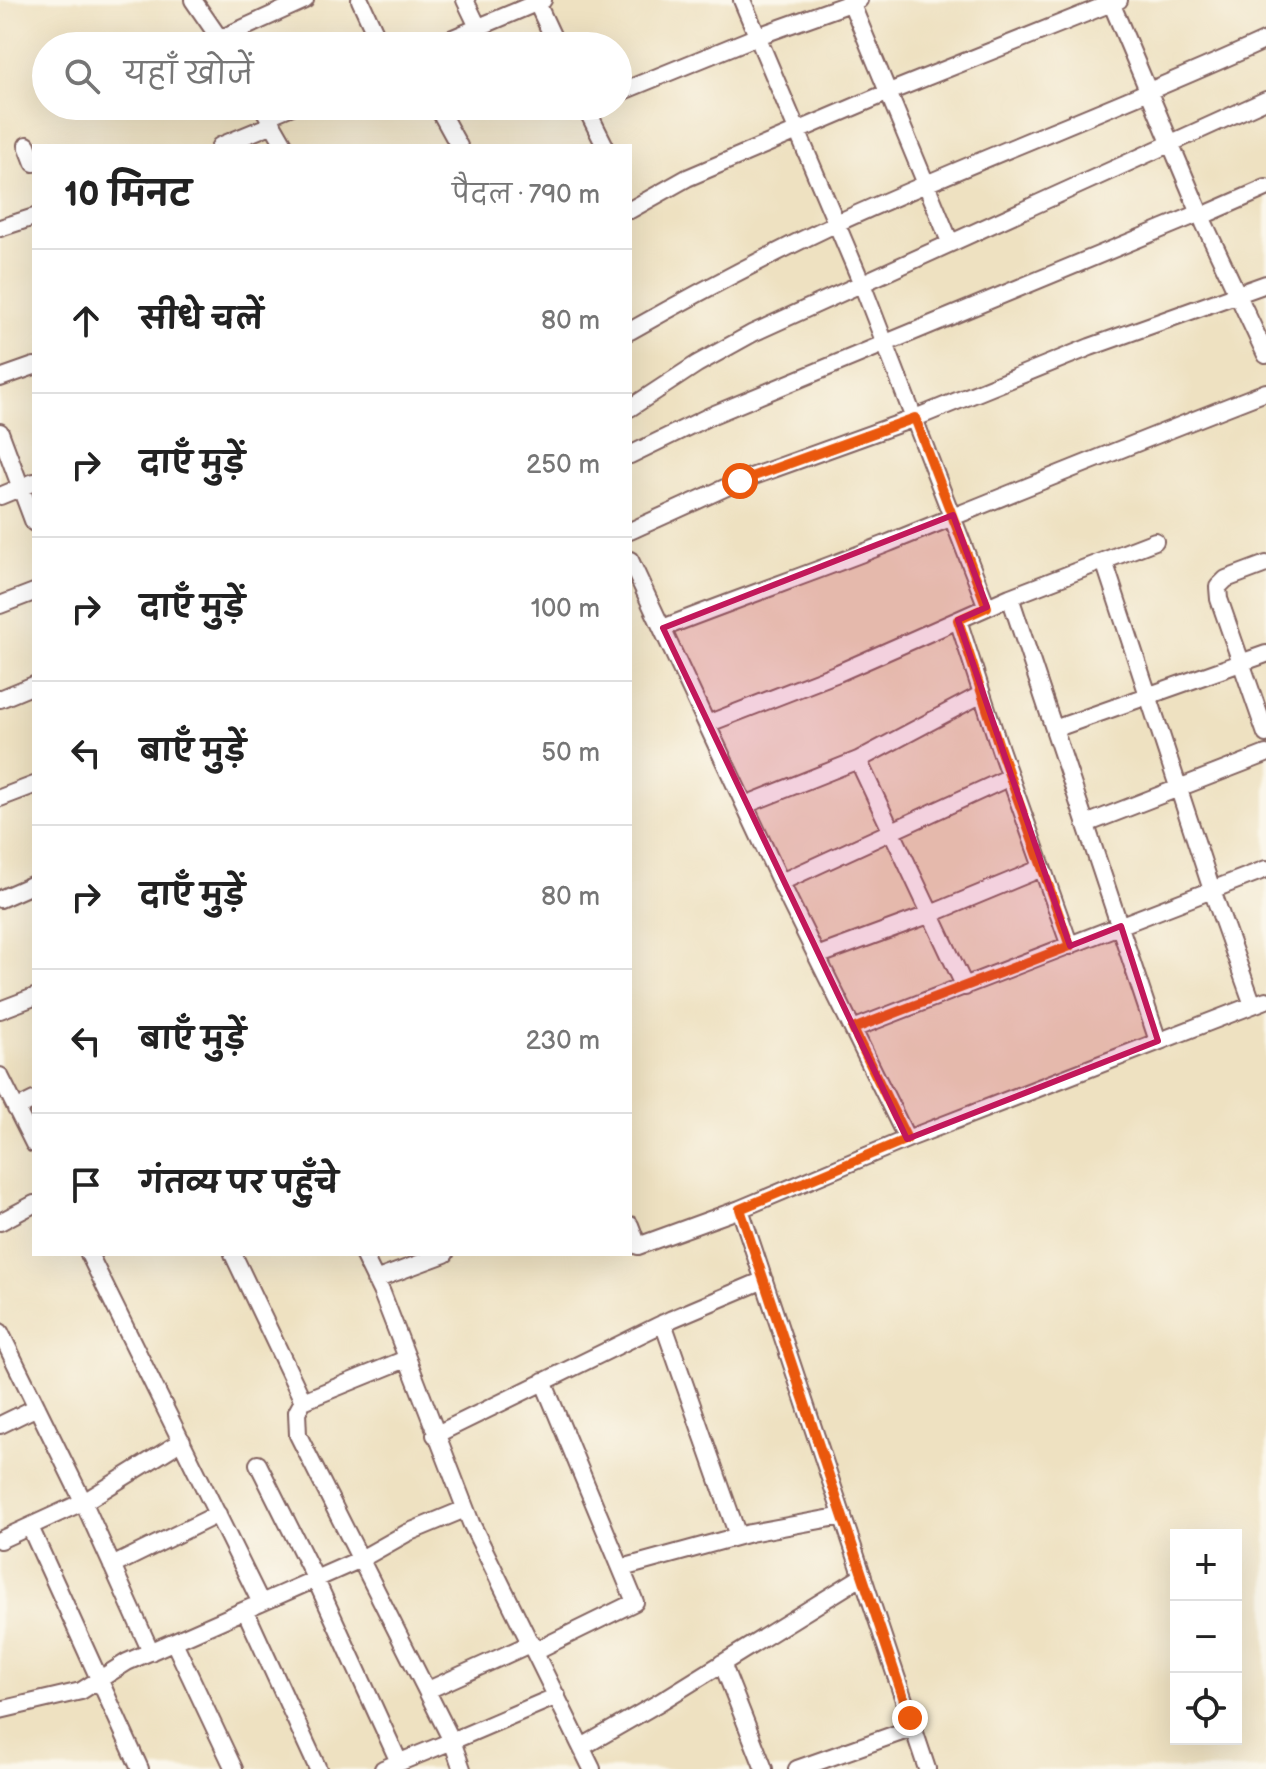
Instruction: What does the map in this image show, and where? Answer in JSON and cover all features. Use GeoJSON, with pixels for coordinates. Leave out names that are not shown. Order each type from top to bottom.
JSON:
{"type":"FeatureCollection","features":[{"type":"Feature","properties":{"kind":"street"},"geometry":{"type":"LineString","coordinates":[[193,0],[210,32]]}},
{"type":"Feature","properties":{"kind":"street"},"geometry":{"type":"LineString","coordinates":[[239,32],[305,0]]}},
{"type":"Feature","properties":{"kind":"street"},"geometry":{"type":"LineString","coordinates":[[360,0],[375,32]]}},
{"type":"Feature","properties":{"kind":"street"},"geometry":{"type":"LineString","coordinates":[[465,0],[478,27]]}},
{"type":"Feature","properties":{"kind":"street"},"geometry":{"type":"LineString","coordinates":[[742,0],[862,284],[987,607]]}},
{"type":"Feature","properties":{"kind":"street"},"geometry":{"type":"LineString","coordinates":[[466,32],[540,1],[552,32]]}},
{"type":"Feature","properties":{"kind":"street"},"geometry":{"type":"LineString","coordinates":[[632,87],[853,1],[950,242]]}},
{"type":"Feature","properties":{"kind":"street"},"geometry":{"type":"LineString","coordinates":[[632,204],[889,92],[1114,1],[1170,143],[1266,355]]}},
{"type":"Feature","properties":{"kind":"street"},"geometry":{"type":"LineString","coordinates":[[632,330],[705,289],[836,224],[1149,93],[1266,40]]}},
{"type":"Feature","properties":{"kind":"street"},"geometry":{"type":"LineString","coordinates":[[632,407],[697,364],[753,333],[1266,100]]}},
{"type":"Feature","properties":{"kind":"street"},"geometry":{"type":"LineString","coordinates":[[223,144],[260,120]]}},
{"type":"Feature","properties":{"kind":"street"},"geometry":{"type":"LineString","coordinates":[[271,120],[284,144]]}},
{"type":"Feature","properties":{"kind":"street"},"geometry":{"type":"LineString","coordinates":[[445,120],[458,144]]}},
{"type":"Feature","properties":{"kind":"street"},"geometry":{"type":"LineString","coordinates":[[593,120],[604,144]]}},
{"type":"Feature","properties":{"kind":"street"},"geometry":{"type":"LineString","coordinates":[[27,145],[32,158]]}},
{"type":"Feature","properties":{"kind":"street"},"geometry":{"type":"LineString","coordinates":[[632,448],[1266,188]]}},
{"type":"Feature","properties":{"kind":"street"},"geometry":{"type":"LineString","coordinates":[[0,228],[32,218]]}},
{"type":"Feature","properties":{"kind":"street"},"geometry":{"type":"LineString","coordinates":[[632,530],[740,481],[915,418],[1090,347],[1266,284]]}},
{"type":"Feature","properties":{"kind":"street"},"geometry":{"type":"LineString","coordinates":[[0,378],[32,367]]}},
{"type":"Feature","properties":{"kind":"street"},"geometry":{"type":"LineString","coordinates":[[663,628],[1266,392]]}},
{"type":"Feature","properties":{"kind":"street"},"geometry":{"type":"LineString","coordinates":[[0,432],[28,484],[32,510]]}},
{"type":"Feature","properties":{"kind":"street"},"geometry":{"type":"LineString","coordinates":[[0,496],[28,484]]}},
{"type":"Feature","properties":{"kind":"street"},"geometry":{"type":"LineString","coordinates":[[707,724],[838,673],[1010,597],[1155,541]]}},
{"type":"Feature","properties":{"kind":"street"},"geometry":{"type":"LineString","coordinates":[[632,1230],[638,1246],[740,1209],[907,1139],[1260,1002],[1212,890],[1104,561]]}},
{"type":"Feature","properties":{"kind":"street"},"geometry":{"type":"LineString","coordinates":[[632,564],[781,882],[907,1139]]}},
{"type":"Feature","properties":{"kind":"street"},"geometry":{"type":"LineString","coordinates":[[1266,564],[1226,579],[1218,587],[1219,599],[1266,734]]}},
{"type":"Feature","properties":{"kind":"street"},"geometry":{"type":"LineString","coordinates":[[0,605],[32,593]]}},
{"type":"Feature","properties":{"kind":"street"},"geometry":{"type":"LineString","coordinates":[[1010,597],[1158,1041]]}},
{"type":"Feature","properties":{"kind":"street"},"geometry":{"type":"LineString","coordinates":[[958,620],[1070,946]]}},
{"type":"Feature","properties":{"kind":"street"},"geometry":{"type":"LineString","coordinates":[[1054,729],[1266,654]]}},
{"type":"Feature","properties":{"kind":"street"},"geometry":{"type":"LineString","coordinates":[[0,699],[32,686]]}},
{"type":"Feature","properties":{"kind":"street"},"geometry":{"type":"LineString","coordinates":[[745,805],[858,760],[982,694]]}},
{"type":"Feature","properties":{"kind":"street"},"geometry":{"type":"LineString","coordinates":[[1086,824],[1266,754]]}},
{"type":"Feature","properties":{"kind":"street"},"geometry":{"type":"LineString","coordinates":[[858,760],[965,987]]}},
{"type":"Feature","properties":{"kind":"street"},"geometry":{"type":"LineString","coordinates":[[781,882],[1010,777]]}},
{"type":"Feature","properties":{"kind":"street"},"geometry":{"type":"LineString","coordinates":[[0,798],[32,786]]}},
{"type":"Feature","properties":{"kind":"street"},"geometry":{"type":"LineString","coordinates":[[817,956],[931,914],[1042,868]]}},
{"type":"Feature","properties":{"kind":"street"},"geometry":{"type":"LineString","coordinates":[[853,1029],[1266,869]]}},
{"type":"Feature","properties":{"kind":"street"},"geometry":{"type":"LineString","coordinates":[[0,899],[32,885]]}},
{"type":"Feature","properties":{"kind":"street"},"geometry":{"type":"LineString","coordinates":[[0,1010],[32,998]]}},
{"type":"Feature","properties":{"kind":"street"},"geometry":{"type":"LineString","coordinates":[[0,1076],[32,1140]]}},
{"type":"Feature","properties":{"kind":"street"},"geometry":{"type":"LineString","coordinates":[[16,1109],[32,1101]]}},
{"type":"Feature","properties":{"kind":"street"},"geometry":{"type":"LineString","coordinates":[[0,1222],[32,1205]]}},
{"type":"Feature","properties":{"kind":"street"},"geometry":{"type":"LineString","coordinates":[[740,1209],[927,1769]]}},
{"type":"Feature","properties":{"kind":"street"},"geometry":{"type":"LineString","coordinates":[[90,1256],[218,1514],[318,1769]]}},
{"type":"Feature","properties":{"kind":"street"},"geometry":{"type":"LineString","coordinates":[[234,1256],[303,1401]]}},
{"type":"Feature","properties":{"kind":"street"},"geometry":{"type":"LineString","coordinates":[[364,1256],[465,1509],[592,1769]]}},
{"type":"Feature","properties":{"kind":"street"},"geometry":{"type":"LineString","coordinates":[[375,1280],[440,1256]]}},
{"type":"Feature","properties":{"kind":"street"},"geometry":{"type":"LineString","coordinates":[[435,1435],[663,1323],[764,1280]]}},
{"type":"Feature","properties":{"kind":"street"},"geometry":{"type":"LineString","coordinates":[[663,1323],[738,1536]]}},
{"type":"Feature","properties":{"kind":"street"},"geometry":{"type":"LineString","coordinates":[[1,1338],[83,1501],[151,1652]]}},
{"type":"Feature","properties":{"kind":"street"},"geometry":{"type":"LineString","coordinates":[[406,1359],[303,1401],[295,1421],[298,1435],[428,1690],[462,1769]]}},
{"type":"Feature","properties":{"kind":"street"},"geometry":{"type":"LineString","coordinates":[[428,1690],[635,1602],[543,1381]]}},
{"type":"Feature","properties":{"kind":"street"},"geometry":{"type":"LineString","coordinates":[[0,1425],[37,1407]]}},
{"type":"Feature","properties":{"kind":"street"},"geometry":{"type":"LineString","coordinates":[[0,1540],[83,1501],[182,1441]]}},
{"type":"Feature","properties":{"kind":"street"},"geometry":{"type":"LineString","coordinates":[[258,1464],[315,1578],[399,1762]]}},
{"type":"Feature","properties":{"kind":"street"},"geometry":{"type":"LineString","coordinates":[[0,1710],[81,1691],[127,1662],[361,1559],[407,1533],[465,1509]]}},
{"type":"Feature","properties":{"kind":"street"},"geometry":{"type":"LineString","coordinates":[[112,1566],[218,1514]]}},
{"type":"Feature","properties":{"kind":"street"},"geometry":{"type":"LineString","coordinates":[[622,1568],[738,1536],[843,1516]]}},
{"type":"Feature","properties":{"kind":"street"},"geometry":{"type":"LineString","coordinates":[[30,1527],[140,1769]]}},
{"type":"Feature","properties":{"kind":"street"},"geometry":{"type":"LineString","coordinates":[[582,1747],[863,1576]]}},
{"type":"Feature","properties":{"kind":"street"},"geometry":{"type":"LineString","coordinates":[[174,1642],[234,1769]]}},
{"type":"Feature","properties":{"kind":"street"},"geometry":{"type":"LineString","coordinates":[[722,1663],[764,1769]]}},
{"type":"Feature","properties":{"kind":"street"},"geometry":{"type":"LineString","coordinates":[[383,1769],[557,1696]]}},
{"type":"Feature","properties":{"kind":"street"},"geometry":{"type":"LineString","coordinates":[[797,1769],[913,1728]]}},
{"type":"Feature","properties":{"kind":"highlighted area"},"geometry":{"type":"Polygon","coordinates":[[[953,515],[987,607],[958,620],[1070,946],[1121,926],[1158,1041],[907,1139],[663,628],[953,515]]]}},
{"type":"Feature","properties":{"kind":"route"},"geometry":{"type":"LineString","coordinates":[[740,481],[915,418],[987,607],[958,620],[1070,946],[853,1029],[907,1139],[740,1209],[910,1718]]}}]}
